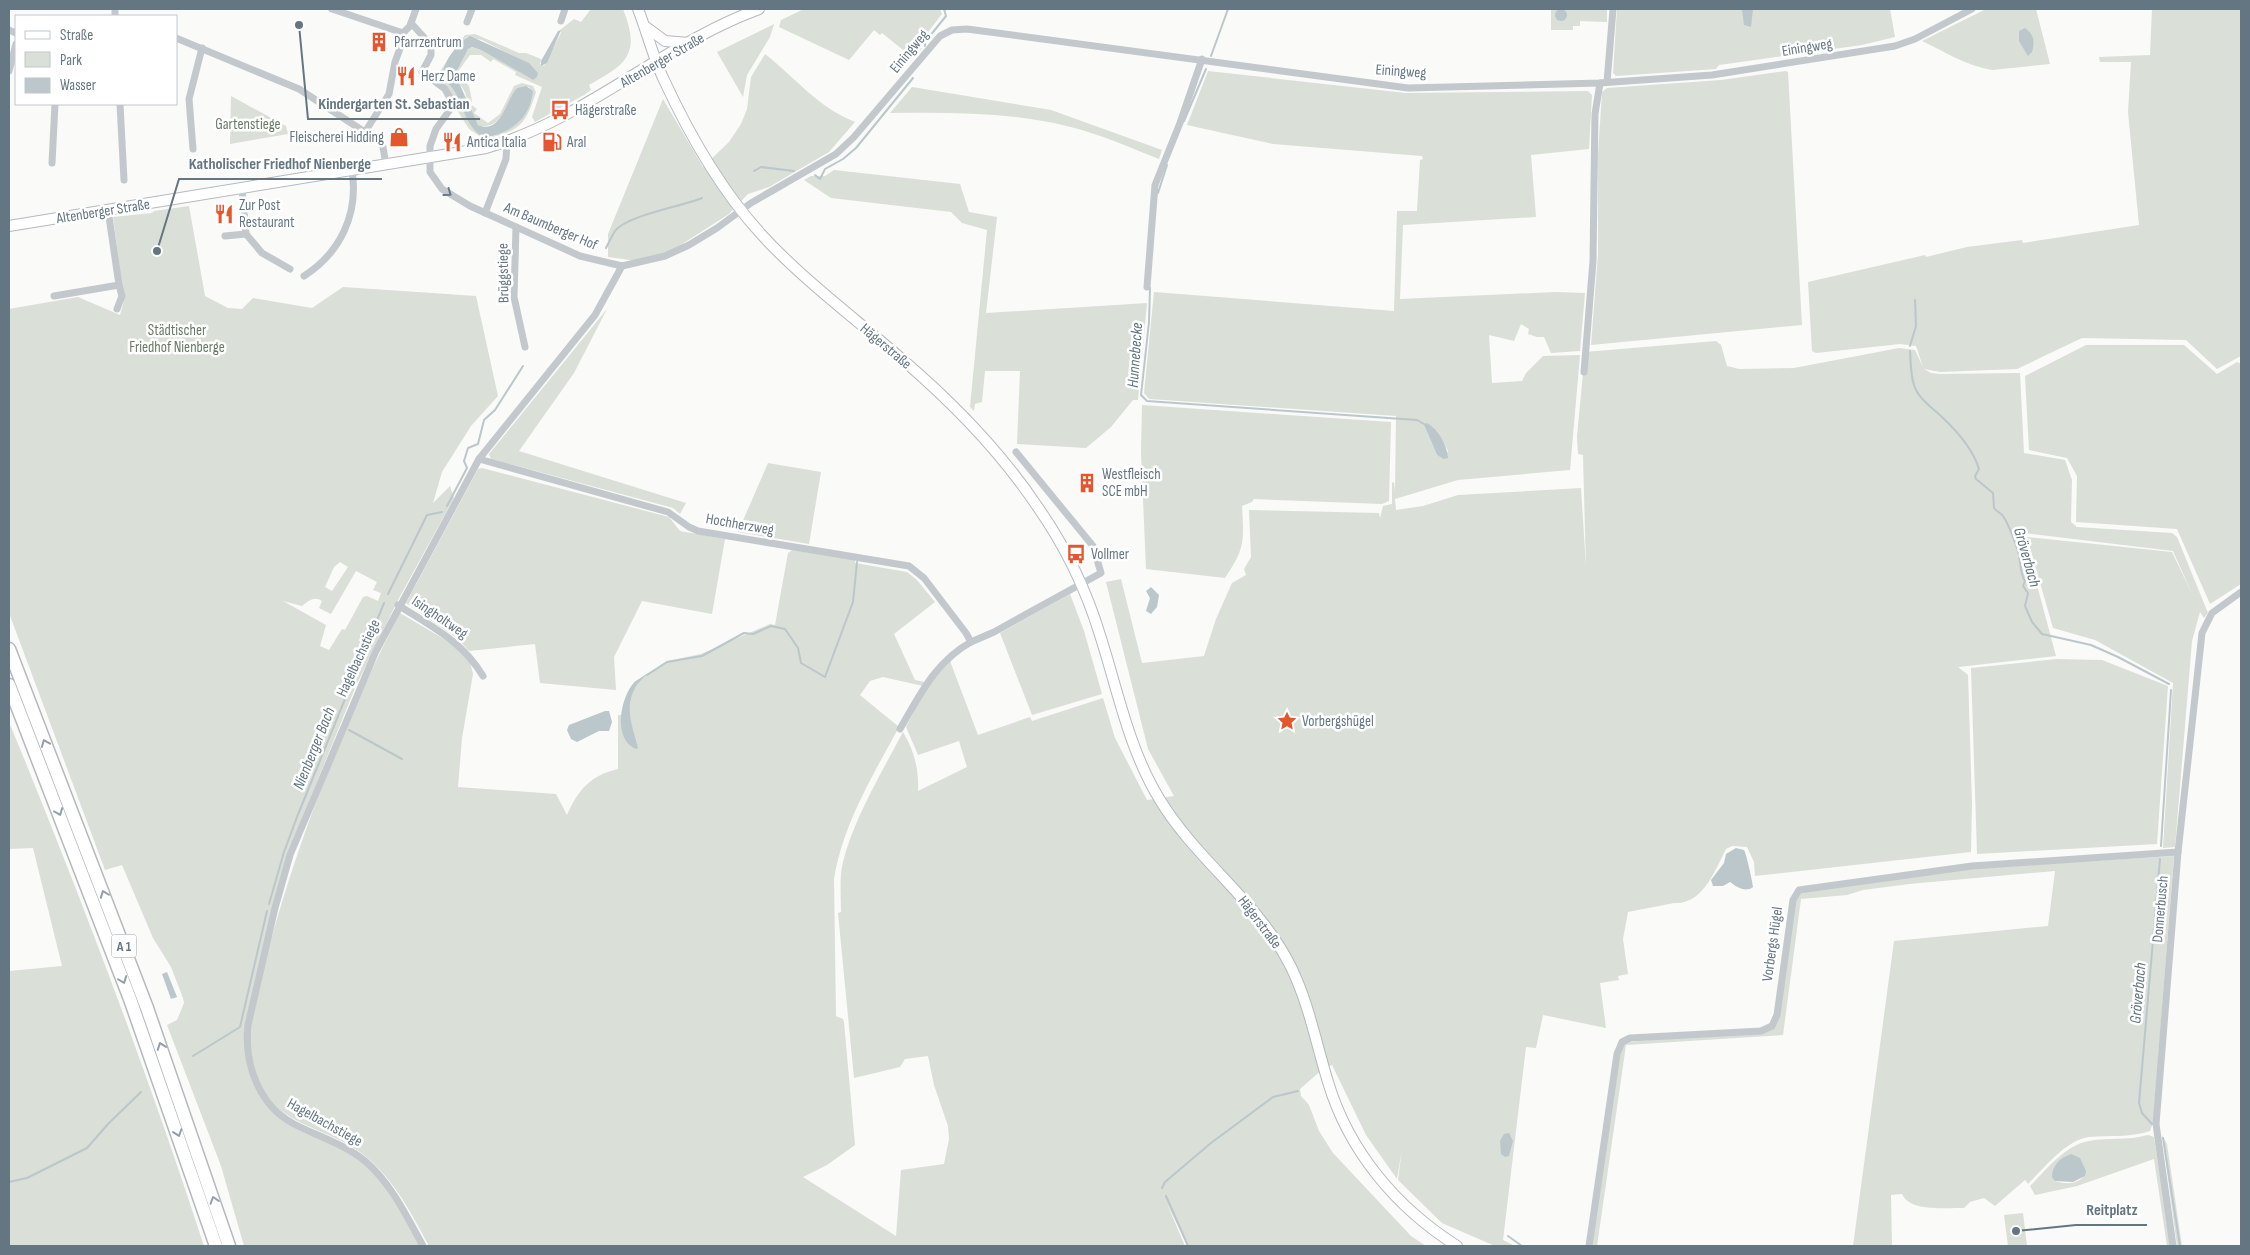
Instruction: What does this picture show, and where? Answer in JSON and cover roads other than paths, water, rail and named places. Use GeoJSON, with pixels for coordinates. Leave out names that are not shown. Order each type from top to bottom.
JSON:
{"type":"FeatureCollection","features":[{"type":"Feature","properties":{"kind":"highway","name":"A 1"},"geometry":{"type":"LineString","coordinates":[[9,649],[147,1008],[229,1246]]}},
{"type":"Feature","properties":{"kind":"highway","name":"A 1"},"geometry":{"type":"LineString","coordinates":[[9,685],[133,1007],[216,1246]]}},
{"type":"Feature","properties":{"kind":"main road","name":"Hägerstraße"},"geometry":{"type":"LineString","coordinates":[[638,9],[663,78],[699,145],[741,210],[793,266],[928,382],[982,436],[1036,504],[1063,547],[1081,583],[1100,636],[1128,729],[1147,775],[1160,799],[1179,827],[1262,920],[1286,957],[1306,1001],[1331,1092],[1352,1138],[1367,1162],[1393,1194],[1421,1220],[1457,1246]]}},
{"type":"Feature","properties":{"kind":"main road","name":"Altenberger Straße"},"geometry":{"type":"LineString","coordinates":[[9,226],[477,150],[508,141],[567,114],[689,44],[759,9]]}},
{"type":"Feature","properties":{"kind":"main road"},"geometry":{"type":"LineString","coordinates":[[644,24],[665,41],[689,44]]}},
{"type":"Feature","properties":{"kind":"street"},"geometry":{"type":"LineString","coordinates":[[332,9],[403,33]]}},
{"type":"Feature","properties":{"kind":"street"},"geometry":{"type":"LineString","coordinates":[[365,132],[389,94],[403,33],[411,23],[416,9]]}},
{"type":"Feature","properties":{"kind":"street"},"geometry":{"type":"LineString","coordinates":[[467,22],[472,9]]}},
{"type":"Feature","properties":{"kind":"street"},"geometry":{"type":"LineString","coordinates":[[561,21],[565,9]]}},
{"type":"Feature","properties":{"kind":"street"},"geometry":{"type":"LineString","coordinates":[[1584,372],[1593,261],[1595,114],[1604,83],[1612,9]]}},
{"type":"Feature","properties":{"kind":"street","name":"Einingweg"},"geometry":{"type":"LineString","coordinates":[[741,210],[842,149],[940,36],[952,30],[967,29],[1408,88],[1604,83],[1719,74],[1895,46],[1915,39],[1972,9]]}},
{"type":"Feature","properties":{"kind":"street"},"geometry":{"type":"LineString","coordinates":[[411,23],[431,46],[430,55],[422,72],[445,89],[451,100],[449,111],[433,135],[430,158]]}},
{"type":"Feature","properties":{"kind":"street"},"geometry":{"type":"LineString","coordinates":[[178,39],[298,89],[365,132],[383,147],[386,166]]}},
{"type":"Feature","properties":{"kind":"street"},"geometry":{"type":"LineString","coordinates":[[9,71],[15,48]]}},
{"type":"Feature","properties":{"kind":"street"},"geometry":{"type":"LineString","coordinates":[[193,149],[188,99],[202,48]]}},
{"type":"Feature","properties":{"kind":"street"},"geometry":{"type":"LineString","coordinates":[[1147,287],[1155,185],[1180,123],[1202,59]]}},
{"type":"Feature","properties":{"kind":"street"},"geometry":{"type":"LineString","coordinates":[[52,163],[55,105]]}},
{"type":"Feature","properties":{"kind":"street"},"geometry":{"type":"LineString","coordinates":[[120,105],[124,180]]}},
{"type":"Feature","properties":{"kind":"street","name":"Am Baumberger Hof"},"geometry":{"type":"LineString","coordinates":[[485,212],[506,159],[508,141]]}},
{"type":"Feature","properties":{"kind":"street","name":"Am Baumberger Hof"},"geometry":{"type":"LineString","coordinates":[[430,158],[430,172],[442,189],[457,199],[580,256],[622,266],[676,252],[717,228],[741,210]]}},
{"type":"Feature","properties":{"kind":"street"},"geometry":{"type":"LineString","coordinates":[[304,276],[326,259],[345,232],[353,206],[352,171]]}},
{"type":"Feature","properties":{"kind":"street"},"geometry":{"type":"LineString","coordinates":[[242,189],[246,234],[262,253],[290,270]]}},
{"type":"Feature","properties":{"kind":"street"},"geometry":{"type":"LineString","coordinates":[[108,210],[122,296],[117,309]]}},
{"type":"Feature","properties":{"kind":"street","name":"Brüggstiege"},"geometry":{"type":"LineString","coordinates":[[516,227],[514,296],[525,347]]}},
{"type":"Feature","properties":{"kind":"street"},"geometry":{"type":"LineString","coordinates":[[225,236],[246,234]]}},
{"type":"Feature","properties":{"kind":"street","name":"Hagelbachstiege"},"geometry":{"type":"LineString","coordinates":[[423,1246],[403,1211],[374,1170],[348,1150],[292,1123],[271,1107],[254,1077],[248,1053],[247,1038],[271,925],[290,855],[350,707],[398,605],[479,459],[595,315],[622,266]]}},
{"type":"Feature","properties":{"kind":"street"},"geometry":{"type":"LineString","coordinates":[[54,296],[120,285]]}},
{"type":"Feature","properties":{"kind":"street"},"geometry":{"type":"LineString","coordinates":[[900,729],[938,667],[950,655],[1101,573],[1092,546],[1016,452]]}},
{"type":"Feature","properties":{"kind":"street","name":"Hochherzweg"},"geometry":{"type":"LineString","coordinates":[[479,459],[668,512],[688,527],[698,531],[909,566],[924,578],[971,642]]}},
{"type":"Feature","properties":{"kind":"street","name":"Donnerbusch"},"geometry":{"type":"LineString","coordinates":[[2173,1246],[2156,1131],[2178,852],[2202,633],[2212,613],[2241,592]]}},
{"type":"Feature","properties":{"kind":"street","name":"Isingholtweg"},"geometry":{"type":"LineString","coordinates":[[398,605],[461,647],[483,676]]}},
{"type":"Feature","properties":{"kind":"street","name":"Vorbergs Hügel"},"geometry":{"type":"LineString","coordinates":[[1589,1246],[1617,1054],[1620,1045],[1630,1038],[1761,1031],[1772,1026],[1777,1015],[1793,900],[1797,891],[1806,888],[1972,866],[2178,852]]}},
{"type":"Feature","properties":{"kind":"water"},"geometry":{"type":"Polygon","coordinates":[[[1561,9],[1567,15],[1561,21],[1555,15],[1561,9]]]}},
{"type":"Feature","properties":{"kind":"water"},"geometry":{"type":"Polygon","coordinates":[[[1742,9],[1753,9],[1751,27],[1744,25],[1742,9]]]}},
{"type":"Feature","properties":{"kind":"water"},"geometry":{"type":"Polygon","coordinates":[[[2025,28],[2032,36],[2033,41],[2032,52],[2028,56],[2019,41],[2019,31],[2025,28]]]}},
{"type":"Feature","properties":{"kind":"water"},"geometry":{"type":"Polygon","coordinates":[[[561,30],[547,63],[541,66],[541,61],[558,31],[561,30]]]}},
{"type":"Feature","properties":{"kind":"water"},"geometry":{"type":"Polygon","coordinates":[[[470,36],[529,63],[538,73],[537,77],[533,80],[481,50],[472,47],[468,49],[455,74],[478,125],[486,127],[498,121],[517,88],[526,86],[533,91],[530,106],[518,123],[506,131],[489,137],[480,135],[471,126],[455,92],[443,76],[445,65],[452,53],[470,36]]]}},
{"type":"Feature","properties":{"kind":"water"},"geometry":{"type":"Polygon","coordinates":[[[1427,423],[1442,438],[1448,458],[1443,459],[1437,455],[1424,424],[1427,423]]]}},
{"type":"Feature","properties":{"kind":"water"},"geometry":{"type":"Polygon","coordinates":[[[1151,587],[1159,595],[1157,607],[1151,614],[1146,611],[1150,598],[1146,591],[1151,587]]]}},
{"type":"Feature","properties":{"kind":"water"},"geometry":{"type":"Polygon","coordinates":[[[648,673],[636,686],[630,703],[630,718],[638,748],[636,749],[624,738],[621,720],[622,711],[624,701],[632,685],[648,673]]]}},
{"type":"Feature","properties":{"kind":"water"},"geometry":{"type":"Polygon","coordinates":[[[609,711],[612,722],[609,731],[599,731],[577,742],[571,739],[567,730],[569,725],[609,711]]]}},
{"type":"Feature","properties":{"kind":"water"},"geometry":{"type":"Polygon","coordinates":[[[1736,848],[1745,852],[1753,887],[1744,889],[1730,882],[1723,886],[1713,886],[1711,880],[1724,863],[1726,854],[1736,848]]]}},
{"type":"Feature","properties":{"kind":"water"},"geometry":{"type":"Polygon","coordinates":[[[167,972],[177,997],[171,999],[162,974],[167,972]]]}},
{"type":"Feature","properties":{"kind":"water"},"geometry":{"type":"Polygon","coordinates":[[[1509,1133],[1513,1141],[1509,1156],[1505,1157],[1501,1154],[1500,1141],[1504,1134],[1509,1133]]]}},
{"type":"Feature","properties":{"kind":"water"},"geometry":{"type":"Polygon","coordinates":[[[2071,1154],[2080,1158],[2086,1171],[2085,1176],[2073,1182],[2055,1181],[2052,1173],[2055,1166],[2060,1160],[2071,1154]]]}},
{"type":"Feature","properties":{"kind":"waterway","name":"Nienberger Bach"},"geometry":{"type":"LineString","coordinates":[[925,46],[925,42],[946,16],[944,9]]}},
{"type":"Feature","properties":{"kind":"waterway","name":"Hunnebecke"},"geometry":{"type":"LineString","coordinates":[[1211,56],[1228,9]]}},
{"type":"Feature","properties":{"kind":"waterway","name":"Hunnebecke"},"geometry":{"type":"LineString","coordinates":[[1184,121],[1206,69]]}},
{"type":"Feature","properties":{"kind":"waterway","name":"Nienberger Bach"},"geometry":{"type":"LineString","coordinates":[[815,175],[820,179],[825,169],[843,159],[856,148],[913,78]]}},
{"type":"Feature","properties":{"kind":"waterway","name":"Hunnebecke"},"geometry":{"type":"LineString","coordinates":[[1158,193],[1167,165]]}},
{"type":"Feature","properties":{"kind":"waterway","name":"Nienberger Bach"},"geometry":{"type":"LineString","coordinates":[[754,171],[761,167],[794,171]]}},
{"type":"Feature","properties":{"kind":"waterway","name":"Nienberger Bach"},"geometry":{"type":"LineString","coordinates":[[606,248],[615,231],[621,225],[631,220],[702,198]]}},
{"type":"Feature","properties":{"kind":"waterway","name":"Hunnebecke"},"geometry":{"type":"LineString","coordinates":[[1150,288],[1149,322],[1141,395],[1147,401],[1417,420],[1424,424]]}},
{"type":"Feature","properties":{"kind":"waterway","name":"Gröverbach"},"geometry":{"type":"LineString","coordinates":[[1910,346],[1916,326],[1915,300]]}},
{"type":"Feature","properties":{"kind":"waterway","name":"Gröverbach"},"geometry":{"type":"LineString","coordinates":[[1910,351],[1912,376],[1918,394],[1954,429],[1969,448],[1979,469],[1975,476],[1976,479],[1993,493],[1994,508],[2003,516],[2010,529],[2025,581],[2023,586],[2028,593],[2025,606],[2032,622],[2042,634],[2091,645],[2169,684]]}},
{"type":"Feature","properties":{"kind":"waterway","name":"Nienberger Bach"},"geometry":{"type":"LineString","coordinates":[[447,506],[467,468],[464,461],[468,448],[478,444],[484,420],[495,410],[523,366]]}},
{"type":"Feature","properties":{"kind":"waterway","name":"Nienberger Bach"},"geometry":{"type":"LineString","coordinates":[[388,594],[427,515],[442,512]]}},
{"type":"Feature","properties":{"kind":"waterway"},"geometry":{"type":"LineString","coordinates":[[647,675],[667,662],[702,656],[744,633],[753,634],[771,626],[785,629],[798,648],[801,663],[825,677],[853,602],[857,562]]}},
{"type":"Feature","properties":{"kind":"waterway","name":"Nienberger Bach"},"geometry":{"type":"LineString","coordinates":[[269,904],[284,852],[297,817],[384,603]]}},
{"type":"Feature","properties":{"kind":"waterway","name":"Gröverbach"},"geometry":{"type":"LineString","coordinates":[[2161,846],[2171,690]]}},
{"type":"Feature","properties":{"kind":"waterway"},"geometry":{"type":"LineString","coordinates":[[349,730],[402,759]]}},
{"type":"Feature","properties":{"kind":"waterway","name":"Gröverbach"},"geometry":{"type":"LineString","coordinates":[[2152,1124],[2142,1113],[2139,1103],[2160,859]]}},
{"type":"Feature","properties":{"kind":"waterway","name":"Nienberger Bach"},"geometry":{"type":"LineString","coordinates":[[193,1056],[240,1027],[267,911]]}},
{"type":"Feature","properties":{"kind":"waterway"},"geometry":{"type":"LineString","coordinates":[[1162,1188],[1165,1182],[1211,1143],[1273,1097],[1298,1091]]}},
{"type":"Feature","properties":{"kind":"waterway","name":"Nienberger Bach"},"geometry":{"type":"LineString","coordinates":[[9,1182],[27,1178],[87,1148],[108,1124],[141,1092]]}},
{"type":"Feature","properties":{"kind":"waterway","name":"Gröverbach"},"geometry":{"type":"LineString","coordinates":[[2163,1138],[2180,1246]]}},
{"type":"Feature","properties":{"kind":"waterway"},"geometry":{"type":"LineString","coordinates":[[1166,1196],[1188,1246]]}},
{"type":"Feature","properties":{"kind":"waterway"},"geometry":{"type":"LineString","coordinates":[[1508,1236],[1522,1246]]}},
{"type":"Feature","properties":{"kind":"place","name":"Kindergarten St. Sebastian"},"geometry":{"type":"Point","coordinates":[299,25]}},
{"type":"Feature","properties":{"kind":"place","name":"Pfarrzentrum"},"geometry":{"type":"Point","coordinates":[379,42]}},
{"type":"Feature","properties":{"kind":"place","name":"Herz Dame"},"geometry":{"type":"Point","coordinates":[406,76]}},
{"type":"Feature","properties":{"kind":"place","name":"Hägerstraße"},"geometry":{"type":"Point","coordinates":[560,110]}},
{"type":"Feature","properties":{"kind":"place","name":"Fleischerei Hidding"},"geometry":{"type":"Point","coordinates":[399,137]}},
{"type":"Feature","properties":{"kind":"place","name":"Antica Italia"},"geometry":{"type":"Point","coordinates":[452,142]}},
{"type":"Feature","properties":{"kind":"place","name":"Aral"},"geometry":{"type":"Point","coordinates":[552,142]}},
{"type":"Feature","properties":{"kind":"place","name":"Zur Post Restaurant"},"geometry":{"type":"Point","coordinates":[224,214]}},
{"type":"Feature","properties":{"kind":"place","name":"Katholischer Friedhof Nienberge"},"geometry":{"type":"Point","coordinates":[157,251]}},
{"type":"Feature","properties":{"kind":"place","name":"Westfleisch SCE mbH"},"geometry":{"type":"Point","coordinates":[1087,483]}},
{"type":"Feature","properties":{"kind":"place","name":"Vollmer"},"geometry":{"type":"Point","coordinates":[1076,554]}},
{"type":"Feature","properties":{"kind":"place","name":"Vorbergshügel"},"geometry":{"type":"Point","coordinates":[1287,721]}},
{"type":"Feature","properties":{"kind":"place","name":"Reitplatz"},"geometry":{"type":"Point","coordinates":[2016,1231]}},
{"type":"Feature","properties":{"kind":"park label","name":"Gartenstiege"},"geometry":{"type":"Point","coordinates":[248,124]}},
{"type":"Feature","properties":{"kind":"park label","name":"Städtischer Friedhof Nienberge"},"geometry":{"type":"Point","coordinates":[177,338]}}]}
